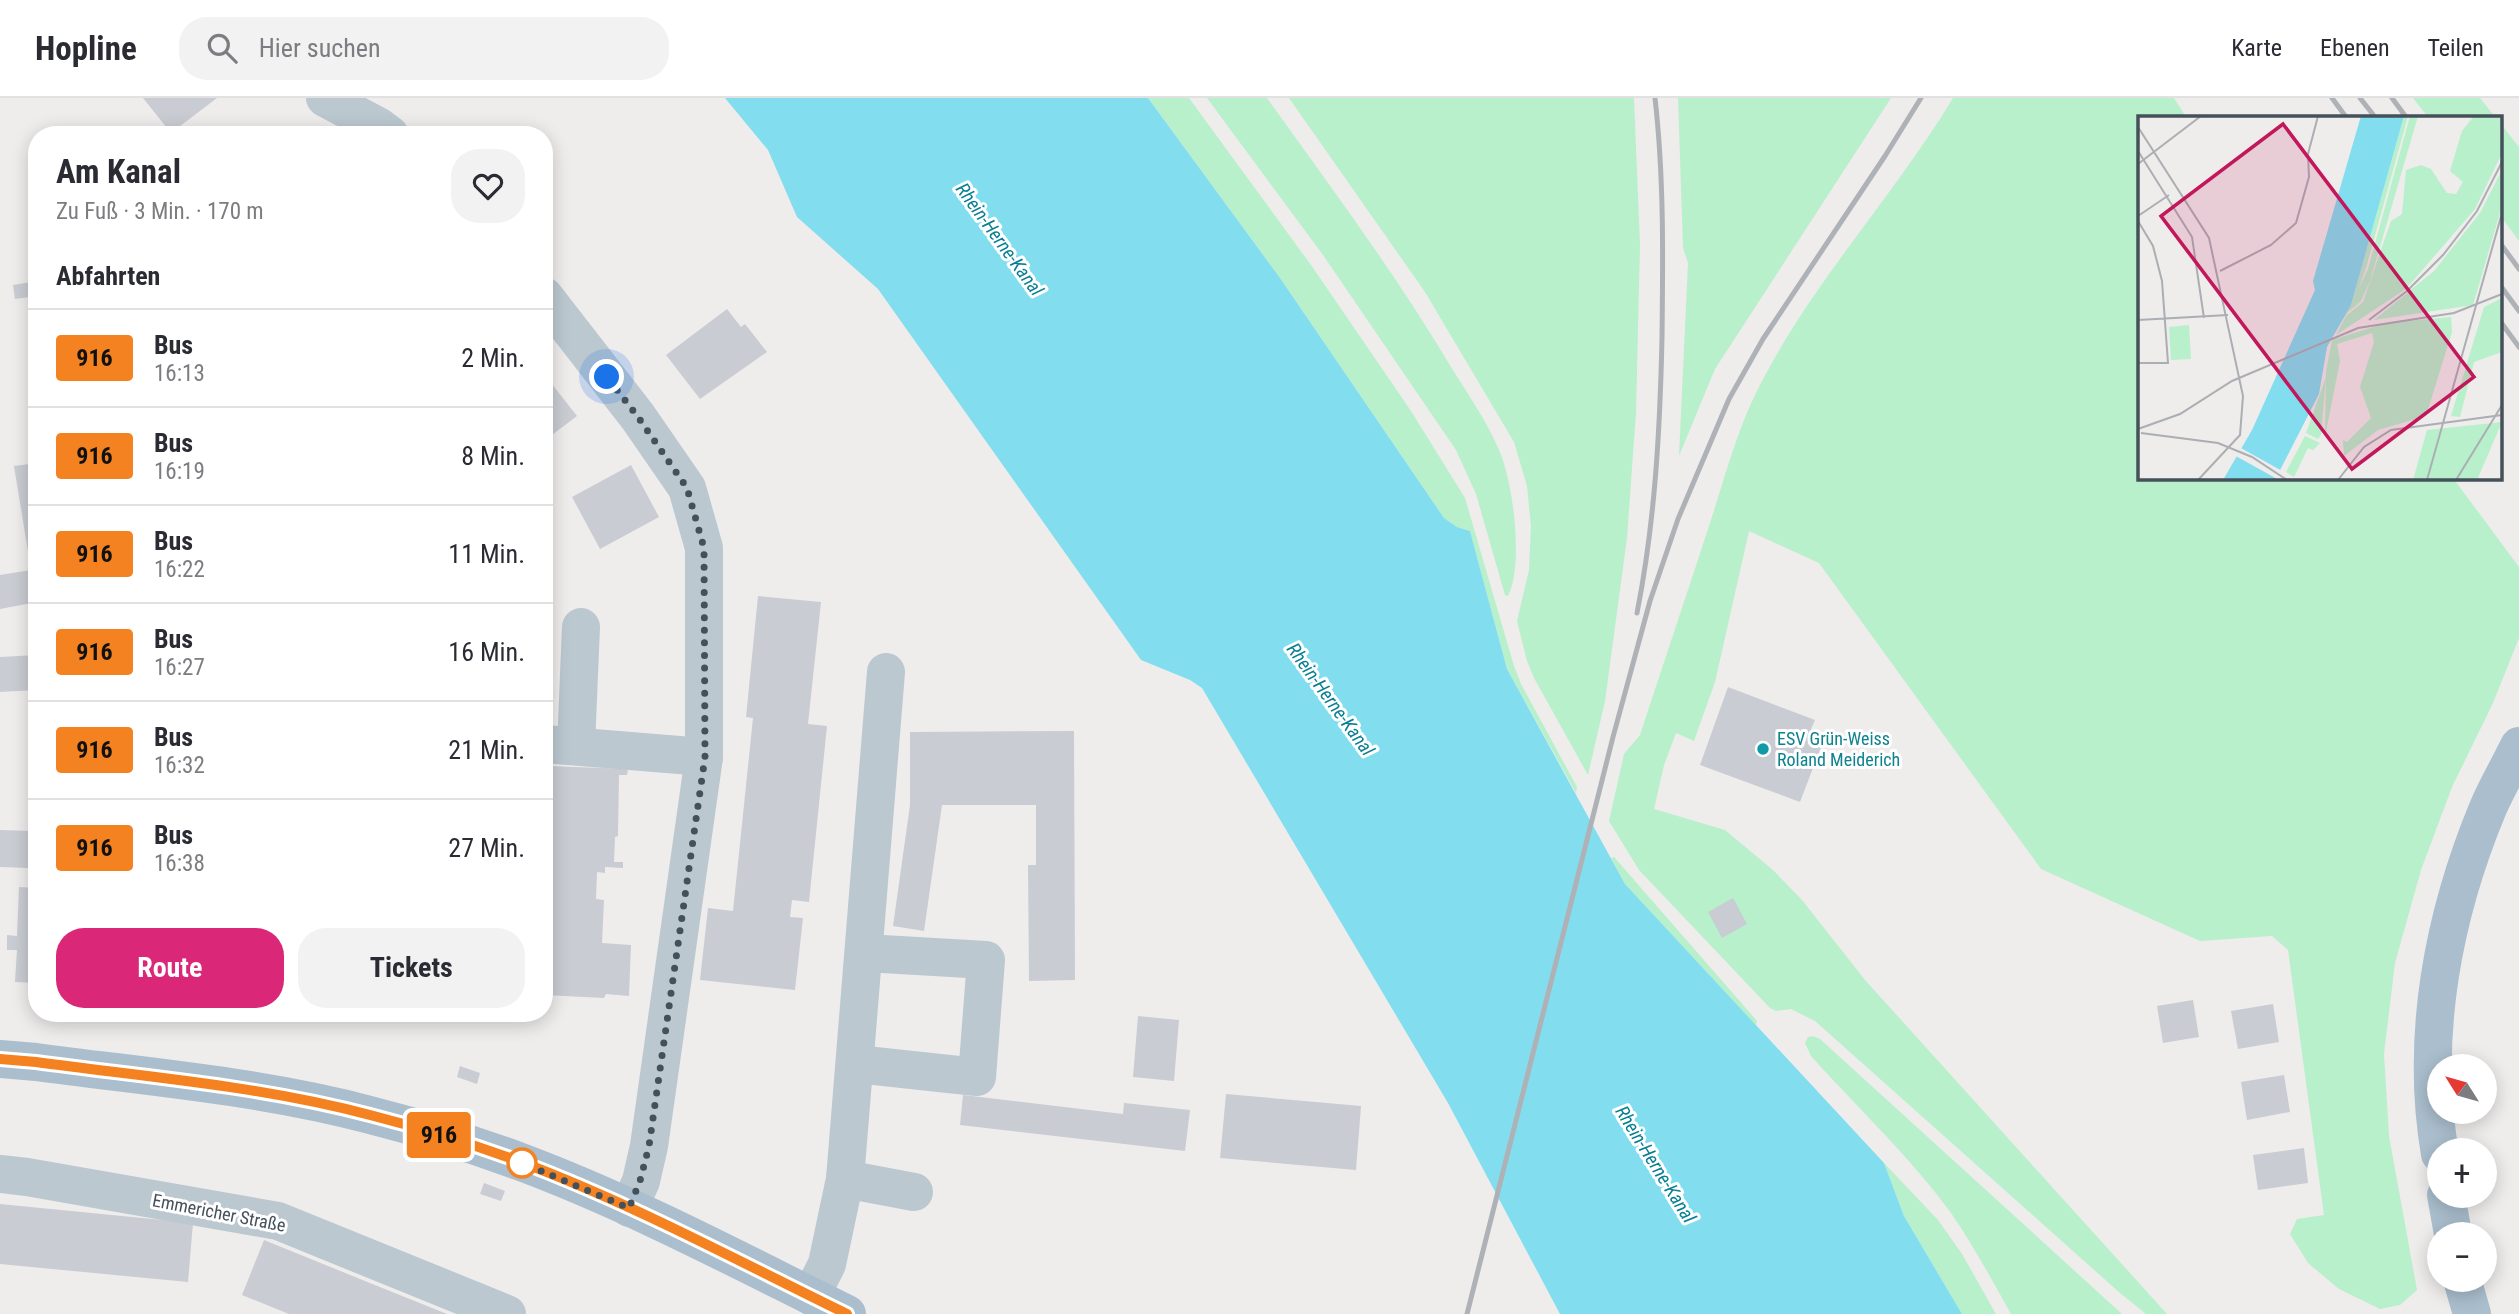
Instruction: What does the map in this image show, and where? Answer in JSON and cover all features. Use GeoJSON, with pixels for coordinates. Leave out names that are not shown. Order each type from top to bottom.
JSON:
{"type":"FeatureCollection","features":[{"type":"Feature","properties":{"kind":"main road"},"geometry":{"type":"LineString","coordinates":[[2439,1138],[2432,1052],[2441,962],[2462,879],[2489,807],[2519,746]]}},
{"type":"Feature","properties":{"kind":"main road"},"geometry":{"type":"LineString","coordinates":[[0,1059],[289,1096],[368,1114],[520,1162],[629,1208],[847,1314]]}},
{"type":"Feature","properties":{"kind":"main road"},"geometry":{"type":"LineString","coordinates":[[2466,1292],[2472,1314]]}},
{"type":"Feature","properties":{"kind":"street"},"geometry":{"type":"LineString","coordinates":[[325,98],[369,126]]}},
{"type":"Feature","properties":{"kind":"street"},"geometry":{"type":"LineString","coordinates":[[553,308],[638,417],[687,488],[704,548],[705,757],[649,1146],[640,1181],[629,1208]]}},
{"type":"Feature","properties":{"kind":"street"},"geometry":{"type":"LineString","coordinates":[[581,627],[560,745],[705,757]]}},
{"type":"Feature","properties":{"kind":"street"},"geometry":{"type":"LineString","coordinates":[[811,1296],[827,1264],[845,1179],[886,671]]}},
{"type":"Feature","properties":{"kind":"street"},"geometry":{"type":"LineString","coordinates":[[856,1064],[976,1077],[986,960],[865,953]]}},
{"type":"Feature","properties":{"kind":"street","name":"Emmericher Straße"},"geometry":{"type":"LineString","coordinates":[[0,1174],[278,1221],[507,1314]]}},
{"type":"Feature","properties":{"kind":"street"},"geometry":{"type":"LineString","coordinates":[[845,1179],[914,1192]]}},
{"type":"Feature","properties":{"kind":"green space"},"geometry":{"type":"Polygon","coordinates":[[[1148,98],[1189,98],[1311,265],[1411,411],[1465,498],[1514,666],[1521,684],[1577,787],[1576,793],[1507,669],[1470,531],[1457,527],[1444,518],[1280,278],[1148,98]]]}},
{"type":"Feature","properties":{"kind":"green space"},"geometry":{"type":"Polygon","coordinates":[[[1207,98],[1267,98],[1385,264],[1489,428],[1509,482],[1515,523],[1515,564],[1508,596],[1505,595],[1476,494],[1456,450],[1323,255],[1207,98]]]}},
{"type":"Feature","properties":{"kind":"green space"},"geometry":{"type":"Polygon","coordinates":[[[1289,98],[1634,98],[1640,245],[1636,412],[1627,538],[1605,701],[1588,775],[1534,678],[1517,621],[1529,570],[1531,526],[1527,486],[1514,442],[1425,292],[1289,98]]]}},
{"type":"Feature","properties":{"kind":"green space"},"geometry":{"type":"Polygon","coordinates":[[[1678,98],[1891,98],[1715,369],[1679,456],[1688,263],[1683,248],[1678,98]]]}},
{"type":"Feature","properties":{"kind":"green space"},"geometry":{"type":"Polygon","coordinates":[[[1953,98],[2174,98],[2185,116],[2138,116],[2138,480],[2454,480],[2519,567],[2519,638],[2493,703],[2452,787],[2421,870],[2395,963],[2384,1054],[2389,1136],[2417,1290],[2400,1305],[2380,1309],[2339,1289],[2308,1263],[2290,1234],[2297,1219],[2324,1215],[2288,950],[2272,936],[2200,941],[2041,869],[1819,563],[1749,531],[1715,682],[1694,741],[1676,733],[1664,765],[1654,809],[1725,830],[1773,870],[1802,900],[1865,980],[2167,1314],[2146,1314],[2120,1293],[1815,1021],[1791,1009],[1776,1011],[1770,1008],[1639,870],[1609,821],[1624,754],[1640,735],[1731,457],[1756,393],[1800,316],[1953,98]]]}},
{"type":"Feature","properties":{"kind":"green space"},"geometry":{"type":"Polygon","coordinates":[[[2413,98],[2480,98],[2494,116],[2427,116],[2413,98]]]}},
{"type":"Feature","properties":{"kind":"green space"},"geometry":{"type":"Polygon","coordinates":[[[2502,126],[2519,147],[2519,241],[2502,218],[2502,126]]]}},
{"type":"Feature","properties":{"kind":"green space"},"geometry":{"type":"Polygon","coordinates":[[[1614,857],[1757,1021],[1756,1025],[1625,884],[1611,858],[1614,857]]]}},
{"type":"Feature","properties":{"kind":"green space"},"geometry":{"type":"Polygon","coordinates":[[[1808,1037],[1820,1039],[2122,1314],[2011,1314],[1967,1238],[1936,1193],[1811,1056],[1805,1043],[1808,1037]]]}},
{"type":"Feature","properties":{"kind":"green space"},"geometry":{"type":"Polygon","coordinates":[[[1884,1163],[1938,1220],[1962,1254],[1996,1314],[1962,1314],[1904,1216],[1884,1163]]]}},
{"type":"Feature","properties":{"kind":"water","name":"Rhein-Herne-Kanal"},"geometry":{"type":"Polygon","coordinates":[[[725,98],[1148,98],[1280,278],[1444,518],[1457,527],[1470,531],[1507,669],[1625,884],[1884,1163],[1904,1216],[1962,1314],[1560,1314],[1448,1103],[1202,688],[1190,680],[1141,660],[878,289],[797,217],[768,150],[725,98]]]}},
{"type":"Feature","properties":{"kind":"building"},"geometry":{"type":"Polygon","coordinates":[[[143,98],[217,98],[180,126],[165,126],[143,98]]]}},
{"type":"Feature","properties":{"kind":"building"},"geometry":{"type":"Polygon","coordinates":[[[28,282],[28,297],[15,299],[13,285],[28,282]]]}},
{"type":"Feature","properties":{"kind":"building"},"geometry":{"type":"Polygon","coordinates":[[[727,309],[741,327],[745,324],[767,352],[700,399],[666,355],[727,309]]]}},
{"type":"Feature","properties":{"kind":"building"},"geometry":{"type":"Polygon","coordinates":[[[553,385],[577,416],[553,434],[553,385]]]}},
{"type":"Feature","properties":{"kind":"building"},"geometry":{"type":"Polygon","coordinates":[[[28,464],[28,552],[14,466],[28,464]]]}},
{"type":"Feature","properties":{"kind":"building"},"geometry":{"type":"Polygon","coordinates":[[[631,465],[659,517],[600,549],[572,497],[631,465]]]}},
{"type":"Feature","properties":{"kind":"building"},"geometry":{"type":"Polygon","coordinates":[[[28,570],[28,604],[0,609],[0,575],[28,570]]]}},
{"type":"Feature","properties":{"kind":"building"},"geometry":{"type":"Polygon","coordinates":[[[758,596],[821,602],[808,724],[827,726],[809,902],[792,900],[790,917],[803,918],[795,990],[700,980],[708,908],[733,911],[753,718],[746,717],[758,596]]]}},
{"type":"Feature","properties":{"kind":"building"},"geometry":{"type":"Polygon","coordinates":[[[28,655],[28,690],[0,692],[0,657],[28,655]]]}},
{"type":"Feature","properties":{"kind":"building","name":"ESV Grün-Weiss Roland Meiderich"},"geometry":{"type":"Polygon","coordinates":[[[1728,687],[1815,720],[1811,729],[1826,734],[1800,802],[1700,765],[1728,687]]]}},
{"type":"Feature","properties":{"kind":"building"},"geometry":{"type":"Polygon","coordinates":[[[1074,731],[1075,980],[1029,981],[1028,865],[1036,865],[1036,805],[942,805],[924,931],[893,926],[910,805],[910,732],[1074,731]]]}},
{"type":"Feature","properties":{"kind":"building"},"geometry":{"type":"Polygon","coordinates":[[[553,766],[628,769],[627,775],[619,775],[618,836],[615,837],[614,862],[623,862],[623,868],[605,867],[605,873],[597,872],[596,899],[604,900],[602,943],[631,945],[629,996],[606,994],[604,998],[553,995],[553,766]]]}},
{"type":"Feature","properties":{"kind":"building"},"geometry":{"type":"Polygon","coordinates":[[[0,830],[28,831],[28,868],[0,867],[0,830]]]}},
{"type":"Feature","properties":{"kind":"building"},"geometry":{"type":"Polygon","coordinates":[[[19,887],[28,888],[28,983],[15,982],[17,950],[7,950],[7,935],[17,936],[19,887]]]}},
{"type":"Feature","properties":{"kind":"building"},"geometry":{"type":"Polygon","coordinates":[[[1733,898],[1747,924],[1722,938],[1708,912],[1733,898]]]}},
{"type":"Feature","properties":{"kind":"building"},"geometry":{"type":"Polygon","coordinates":[[[2193,1000],[2199,1037],[2163,1043],[2157,1006],[2193,1000]]]}},
{"type":"Feature","properties":{"kind":"building"},"geometry":{"type":"Polygon","coordinates":[[[2273,1004],[2279,1042],[2238,1049],[2231,1011],[2273,1004]]]}},
{"type":"Feature","properties":{"kind":"building"},"geometry":{"type":"Polygon","coordinates":[[[1138,1016],[1179,1020],[1174,1081],[1133,1077],[1138,1016]]]}},
{"type":"Feature","properties":{"kind":"building"},"geometry":{"type":"Polygon","coordinates":[[[460,1066],[480,1073],[477,1084],[457,1077],[460,1066]]]}},
{"type":"Feature","properties":{"kind":"building"},"geometry":{"type":"Polygon","coordinates":[[[2284,1075],[2290,1112],[2247,1120],[2241,1082],[2284,1075]]]}},
{"type":"Feature","properties":{"kind":"building"},"geometry":{"type":"Polygon","coordinates":[[[1226,1094],[1361,1106],[1356,1170],[1220,1158],[1226,1094]]]}},
{"type":"Feature","properties":{"kind":"building"},"geometry":{"type":"Polygon","coordinates":[[[963,1095],[1123,1114],[1124,1103],[1190,1110],[1185,1151],[960,1125],[963,1095]]]}},
{"type":"Feature","properties":{"kind":"building"},"geometry":{"type":"Polygon","coordinates":[[[2304,1148],[2308,1183],[2258,1190],[2253,1155],[2304,1148]]]}},
{"type":"Feature","properties":{"kind":"building"},"geometry":{"type":"Polygon","coordinates":[[[484,1183],[505,1191],[501,1201],[480,1194],[484,1183]]]}},
{"type":"Feature","properties":{"kind":"building"},"geometry":{"type":"Polygon","coordinates":[[[0,1204],[193,1223],[188,1282],[0,1264],[0,1204]]]}},
{"type":"Feature","properties":{"kind":"building"},"geometry":{"type":"Polygon","coordinates":[[[264,1240],[447,1314],[289,1314],[242,1295],[264,1240]]]}},
{"type":"Feature","properties":{"kind":"railway"},"geometry":{"type":"LineString","coordinates":[[1637,613],[1652,510],[1661,372],[1662,218],[1655,98]]}},
{"type":"Feature","properties":{"kind":"railway"},"geometry":{"type":"LineString","coordinates":[[1467,1314],[1613,737],[1650,601],[1678,519],[1729,399],[1763,339],[1921,98]]}},
{"type":"Feature","properties":{"kind":"railway"},"geometry":{"type":"LineString","coordinates":[[2332,98],[2345,116]]}},
{"type":"Feature","properties":{"kind":"railway"},"geometry":{"type":"LineString","coordinates":[[2360,98],[2374,116]]}},
{"type":"Feature","properties":{"kind":"railway"},"geometry":{"type":"LineString","coordinates":[[2392,98],[2405,116]]}},
{"type":"Feature","properties":{"kind":"railway"},"geometry":{"type":"LineString","coordinates":[[2502,246],[2519,269]]}},
{"type":"Feature","properties":{"kind":"railway"},"geometry":{"type":"LineString","coordinates":[[2502,288],[2519,311]]}},
{"type":"Feature","properties":{"kind":"railway"},"geometry":{"type":"LineString","coordinates":[[2502,324],[2519,347]]}},
{"type":"Feature","properties":{"kind":"bus line","name":"916"},"geometry":{"type":"LineString","coordinates":[[0,1059],[289,1096],[368,1114],[430,1132],[520,1162],[629,1208],[847,1314]]}},
{"type":"Feature","properties":{"kind":"place","name":"ESV Grün-Weiss Roland Meiderich"},"geometry":{"type":"Point","coordinates":[1763,749]}},
{"type":"Feature","properties":{"kind":"route"},"geometry":{"type":"LineString","coordinates":[[522,1163],[520,1162],[629,1208],[640,1181],[649,1146],[705,757],[704,548],[687,488],[607,377]]}}]}
